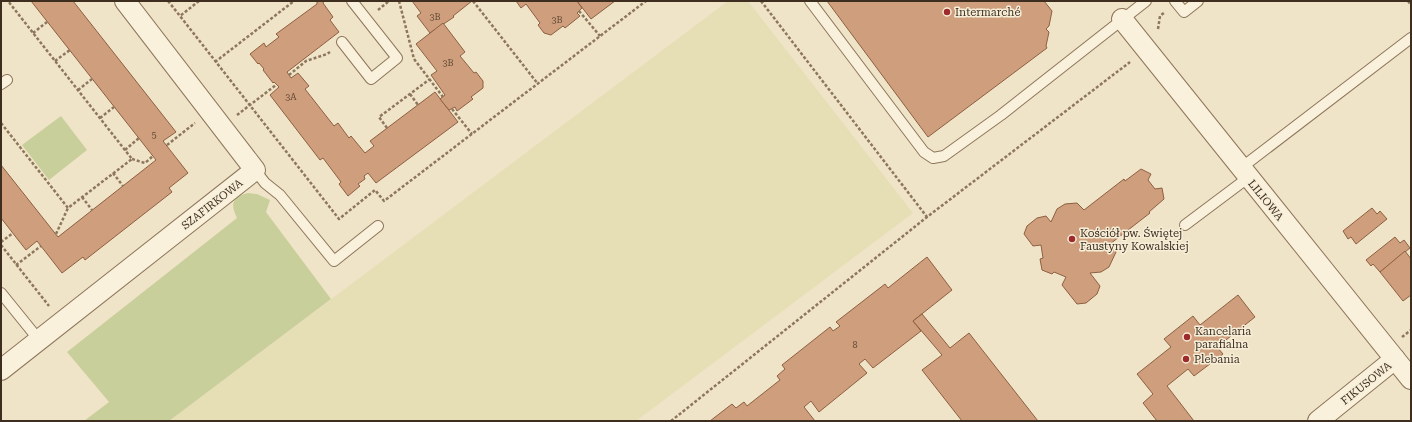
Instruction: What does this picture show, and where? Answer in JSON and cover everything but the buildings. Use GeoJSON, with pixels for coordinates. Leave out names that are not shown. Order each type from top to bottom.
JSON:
{"type":"FeatureCollection","features":[{"type":"Feature","properties":{"kind":"street"},"geometry":{"type":"LineString","coordinates":[[125,1],[255,170]]}},
{"type":"Feature","properties":{"kind":"street","name":"LILIOWA"},"geometry":{"type":"LineString","coordinates":[[1122,19],[1411,379]]}},
{"type":"Feature","properties":{"kind":"street","name":"SZAFIRKOWA"},"geometry":{"type":"LineString","coordinates":[[1,370],[255,170]]}},
{"type":"Feature","properties":{"kind":"street","name":"FIKUSOWA"},"geometry":{"type":"LineString","coordinates":[[1318,421],[1395,359]]}},
{"type":"Feature","properties":{"kind":"lane"},"geometry":{"type":"LineString","coordinates":[[342,42],[371,79],[397,58],[352,1]]}},
{"type":"Feature","properties":{"kind":"lane"},"geometry":{"type":"LineString","coordinates":[[810,1],[924,152],[932,158],[944,156],[1001,115],[1146,1]]}},
{"type":"Feature","properties":{"kind":"lane"},"geometry":{"type":"LineString","coordinates":[[1175,1],[1184,12],[1198,1]]}},
{"type":"Feature","properties":{"kind":"lane"},"geometry":{"type":"LineString","coordinates":[[1185,226],[1245,173],[1411,38]]}},
{"type":"Feature","properties":{"kind":"lane"},"geometry":{"type":"LineString","coordinates":[[255,170],[265,183],[280,195],[334,261],[378,226]]}},
{"type":"Feature","properties":{"kind":"lane"},"geometry":{"type":"LineString","coordinates":[[1,293],[38,340]]}},
{"type":"Feature","properties":{"kind":"path"},"geometry":{"type":"LineString","coordinates":[[8,1],[132,159],[145,163],[153,156]]}},
{"type":"Feature","properties":{"kind":"path"},"geometry":{"type":"LineString","coordinates":[[11,4],[15,1]]}},
{"type":"Feature","properties":{"kind":"path"},"geometry":{"type":"LineString","coordinates":[[168,1],[339,219],[375,190],[384,201],[646,1]]}},
{"type":"Feature","properties":{"kind":"path"},"geometry":{"type":"LineString","coordinates":[[180,16],[199,1]]}},
{"type":"Feature","properties":{"kind":"path"},"geometry":{"type":"LineString","coordinates":[[215,62],[294,1]]}},
{"type":"Feature","properties":{"kind":"path"},"geometry":{"type":"LineString","coordinates":[[383,6],[389,1]]}},
{"type":"Feature","properties":{"kind":"path"},"geometry":{"type":"LineString","coordinates":[[399,1],[414,59],[443,97]]}},
{"type":"Feature","properties":{"kind":"path"},"geometry":{"type":"LineString","coordinates":[[472,1],[538,84]]}},
{"type":"Feature","properties":{"kind":"path"},"geometry":{"type":"LineString","coordinates":[[761,1],[927,217]]}},
{"type":"Feature","properties":{"kind":"path"},"geometry":{"type":"LineString","coordinates":[[1408,1],[1411,5]]}},
{"type":"Feature","properties":{"kind":"path"},"geometry":{"type":"LineString","coordinates":[[579,11],[600,36]]}},
{"type":"Feature","properties":{"kind":"path"},"geometry":{"type":"LineString","coordinates":[[33,33],[47,22]]}},
{"type":"Feature","properties":{"kind":"path"},"geometry":{"type":"LineString","coordinates":[[55,61],[70,50]]}},
{"type":"Feature","properties":{"kind":"path"},"geometry":{"type":"LineString","coordinates":[[671,421],[927,217],[1131,62]]}},
{"type":"Feature","properties":{"kind":"path"},"geometry":{"type":"LineString","coordinates":[[78,90],[92,79]]}},
{"type":"Feature","properties":{"kind":"path"},"geometry":{"type":"LineString","coordinates":[[387,128],[379,117],[430,79]]}},
{"type":"Feature","properties":{"kind":"path"},"geometry":{"type":"LineString","coordinates":[[222,127],[276,85]]}},
{"type":"Feature","properties":{"kind":"path"},"geometry":{"type":"LineString","coordinates":[[410,94],[418,105]]}},
{"type":"Feature","properties":{"kind":"path"},"geometry":{"type":"LineString","coordinates":[[100,118],[114,107]]}},
{"type":"Feature","properties":{"kind":"path"},"geometry":{"type":"LineString","coordinates":[[452,108],[472,134]]}},
{"type":"Feature","properties":{"kind":"path"},"geometry":{"type":"LineString","coordinates":[[167,145],[210,112]]}},
{"type":"Feature","properties":{"kind":"path"},"geometry":{"type":"LineString","coordinates":[[1,123],[68,208]]}},
{"type":"Feature","properties":{"kind":"path"},"geometry":{"type":"LineString","coordinates":[[125,150],[139,138]]}},
{"type":"Feature","properties":{"kind":"path"},"geometry":{"type":"LineString","coordinates":[[56,234],[68,208],[132,159]]}},
{"type":"Feature","properties":{"kind":"path"},"geometry":{"type":"LineString","coordinates":[[113,173],[123,186]]}},
{"type":"Feature","properties":{"kind":"path"},"geometry":{"type":"LineString","coordinates":[[82,197],[92,210]]}},
{"type":"Feature","properties":{"kind":"path"},"geometry":{"type":"LineString","coordinates":[[1,242],[13,233]]}},
{"type":"Feature","properties":{"kind":"path"},"geometry":{"type":"LineString","coordinates":[[1,246],[50,308]]}},
{"type":"Feature","properties":{"kind":"path"},"geometry":{"type":"LineString","coordinates":[[16,265],[41,246]]}},
{"type":"Feature","properties":{"kind":"path"},"geometry":{"type":"LineString","coordinates":[[1400,338],[1411,330]]}},
{"type":"Feature","properties":{"kind":"shaded area"},"geometry":{"type":"Polygon","coordinates":[[[728,1],[748,1],[913,213],[636,421],[169,421],[728,1]]]}},
{"type":"Feature","properties":{"kind":"green space"},"geometry":{"type":"Polygon","coordinates":[[[61,116],[87,150],[49,180],[22,145],[61,116]]]}},
{"type":"Feature","properties":{"kind":"green space"},"geometry":{"type":"Polygon","coordinates":[[[248,193],[257,194],[270,200],[266,212],[331,299],[169,421],[84,421],[109,402],[67,352],[237,218],[233,205],[234,202],[239,197],[248,193]]]}},
{"type":"Feature","properties":{"kind":"place","name":"Intermarché"},"geometry":{"type":"Point","coordinates":[947,12]}},
{"type":"Feature","properties":{"kind":"place","name":"Kościół pw. Świętej Faustyny Kowalskiej"},"geometry":{"type":"Point","coordinates":[1072,239]}},
{"type":"Feature","properties":{"kind":"place","name":"Kancelaria parafialna"},"geometry":{"type":"Point","coordinates":[1187,337]}},
{"type":"Feature","properties":{"kind":"place","name":"Plebania"},"geometry":{"type":"Point","coordinates":[1186,359]}}]}
